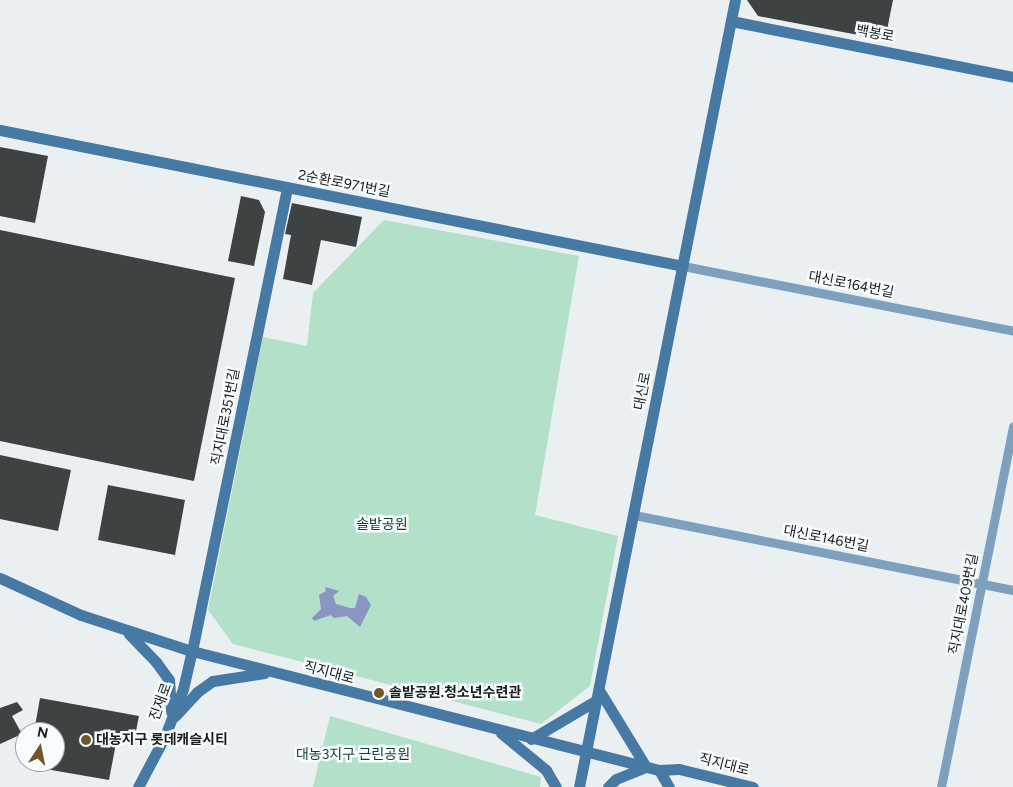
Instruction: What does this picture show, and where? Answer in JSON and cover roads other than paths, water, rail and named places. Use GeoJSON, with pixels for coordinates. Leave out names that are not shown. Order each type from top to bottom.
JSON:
{"type":"FeatureCollection","features":[{"type":"Feature","properties":{"kind":"street","name":"대신로"},"geometry":{"type":"LineString","coordinates":[[579,787],[735,0]]}},
{"type":"Feature","properties":{"kind":"street","name":"백봉로"},"geometry":{"type":"LineString","coordinates":[[731,21],[1013,77]]}},
{"type":"Feature","properties":{"kind":"street","name":"2순환로971번길"},"geometry":{"type":"LineString","coordinates":[[0,130],[683,266]]}},
{"type":"Feature","properties":{"kind":"street","name":"직지대로351번길"},"geometry":{"type":"LineString","coordinates":[[192,651],[287,188]]}},
{"type":"Feature","properties":{"kind":"street","name":"대신로164번길"},"geometry":{"type":"LineString","coordinates":[[683,266],[1013,331]]}},
{"type":"Feature","properties":{"kind":"street","name":"직지대로409번길"},"geometry":{"type":"LineString","coordinates":[[941,787],[1013,426]]}},
{"type":"Feature","properties":{"kind":"street","name":"대신로146번길"},"geometry":{"type":"LineString","coordinates":[[634,515],[1013,590]]}},
{"type":"Feature","properties":{"kind":"street","name":"직지대로"},"geometry":{"type":"LineString","coordinates":[[0,578],[121,629],[192,651],[495,730],[646,767],[659,770],[679,769],[753,787]]}},
{"type":"Feature","properties":{"kind":"street"},"geometry":{"type":"LineString","coordinates":[[121,629],[164,671],[171,688],[171,721]]}},
{"type":"Feature","properties":{"kind":"street","name":"진재로"},"geometry":{"type":"LineString","coordinates":[[138,787],[171,721],[192,651]]}},
{"type":"Feature","properties":{"kind":"street"},"geometry":{"type":"LineString","coordinates":[[171,721],[197,692],[213,681],[270,672]]}},
{"type":"Feature","properties":{"kind":"street"},"geometry":{"type":"LineString","coordinates":[[531,739],[598,695],[646,767],[616,779],[608,787]]}},
{"type":"Feature","properties":{"kind":"street"},"geometry":{"type":"LineString","coordinates":[[495,730],[546,770],[556,787]]}},
{"type":"Feature","properties":{"kind":"street"},"geometry":{"type":"LineString","coordinates":[[659,770],[669,787]]}},
{"type":"Feature","properties":{"kind":"water"},"geometry":{"type":"Polygon","coordinates":[[[325,587],[339,591],[333,596],[336,604],[350,608],[355,608],[359,594],[366,597],[371,605],[360,627],[347,616],[334,618],[331,615],[314,621],[312,618],[321,609],[319,595],[326,591],[325,587]]]}},
{"type":"Feature","properties":{"kind":"place","name":"솔밭공원.청소년수련관"},"geometry":{"type":"Point","coordinates":[379,693]}},
{"type":"Feature","properties":{"kind":"place","name":"대농지구 롯데캐슬시티"},"geometry":{"type":"Point","coordinates":[86,740]}},
{"type":"Feature","properties":{"kind":"park label","name":"솔밭공원"},"geometry":{"type":"Point","coordinates":[382,525]}},
{"type":"Feature","properties":{"kind":"park label","name":"대농3지구 근린공원"},"geometry":{"type":"Point","coordinates":[353,755]}}]}
